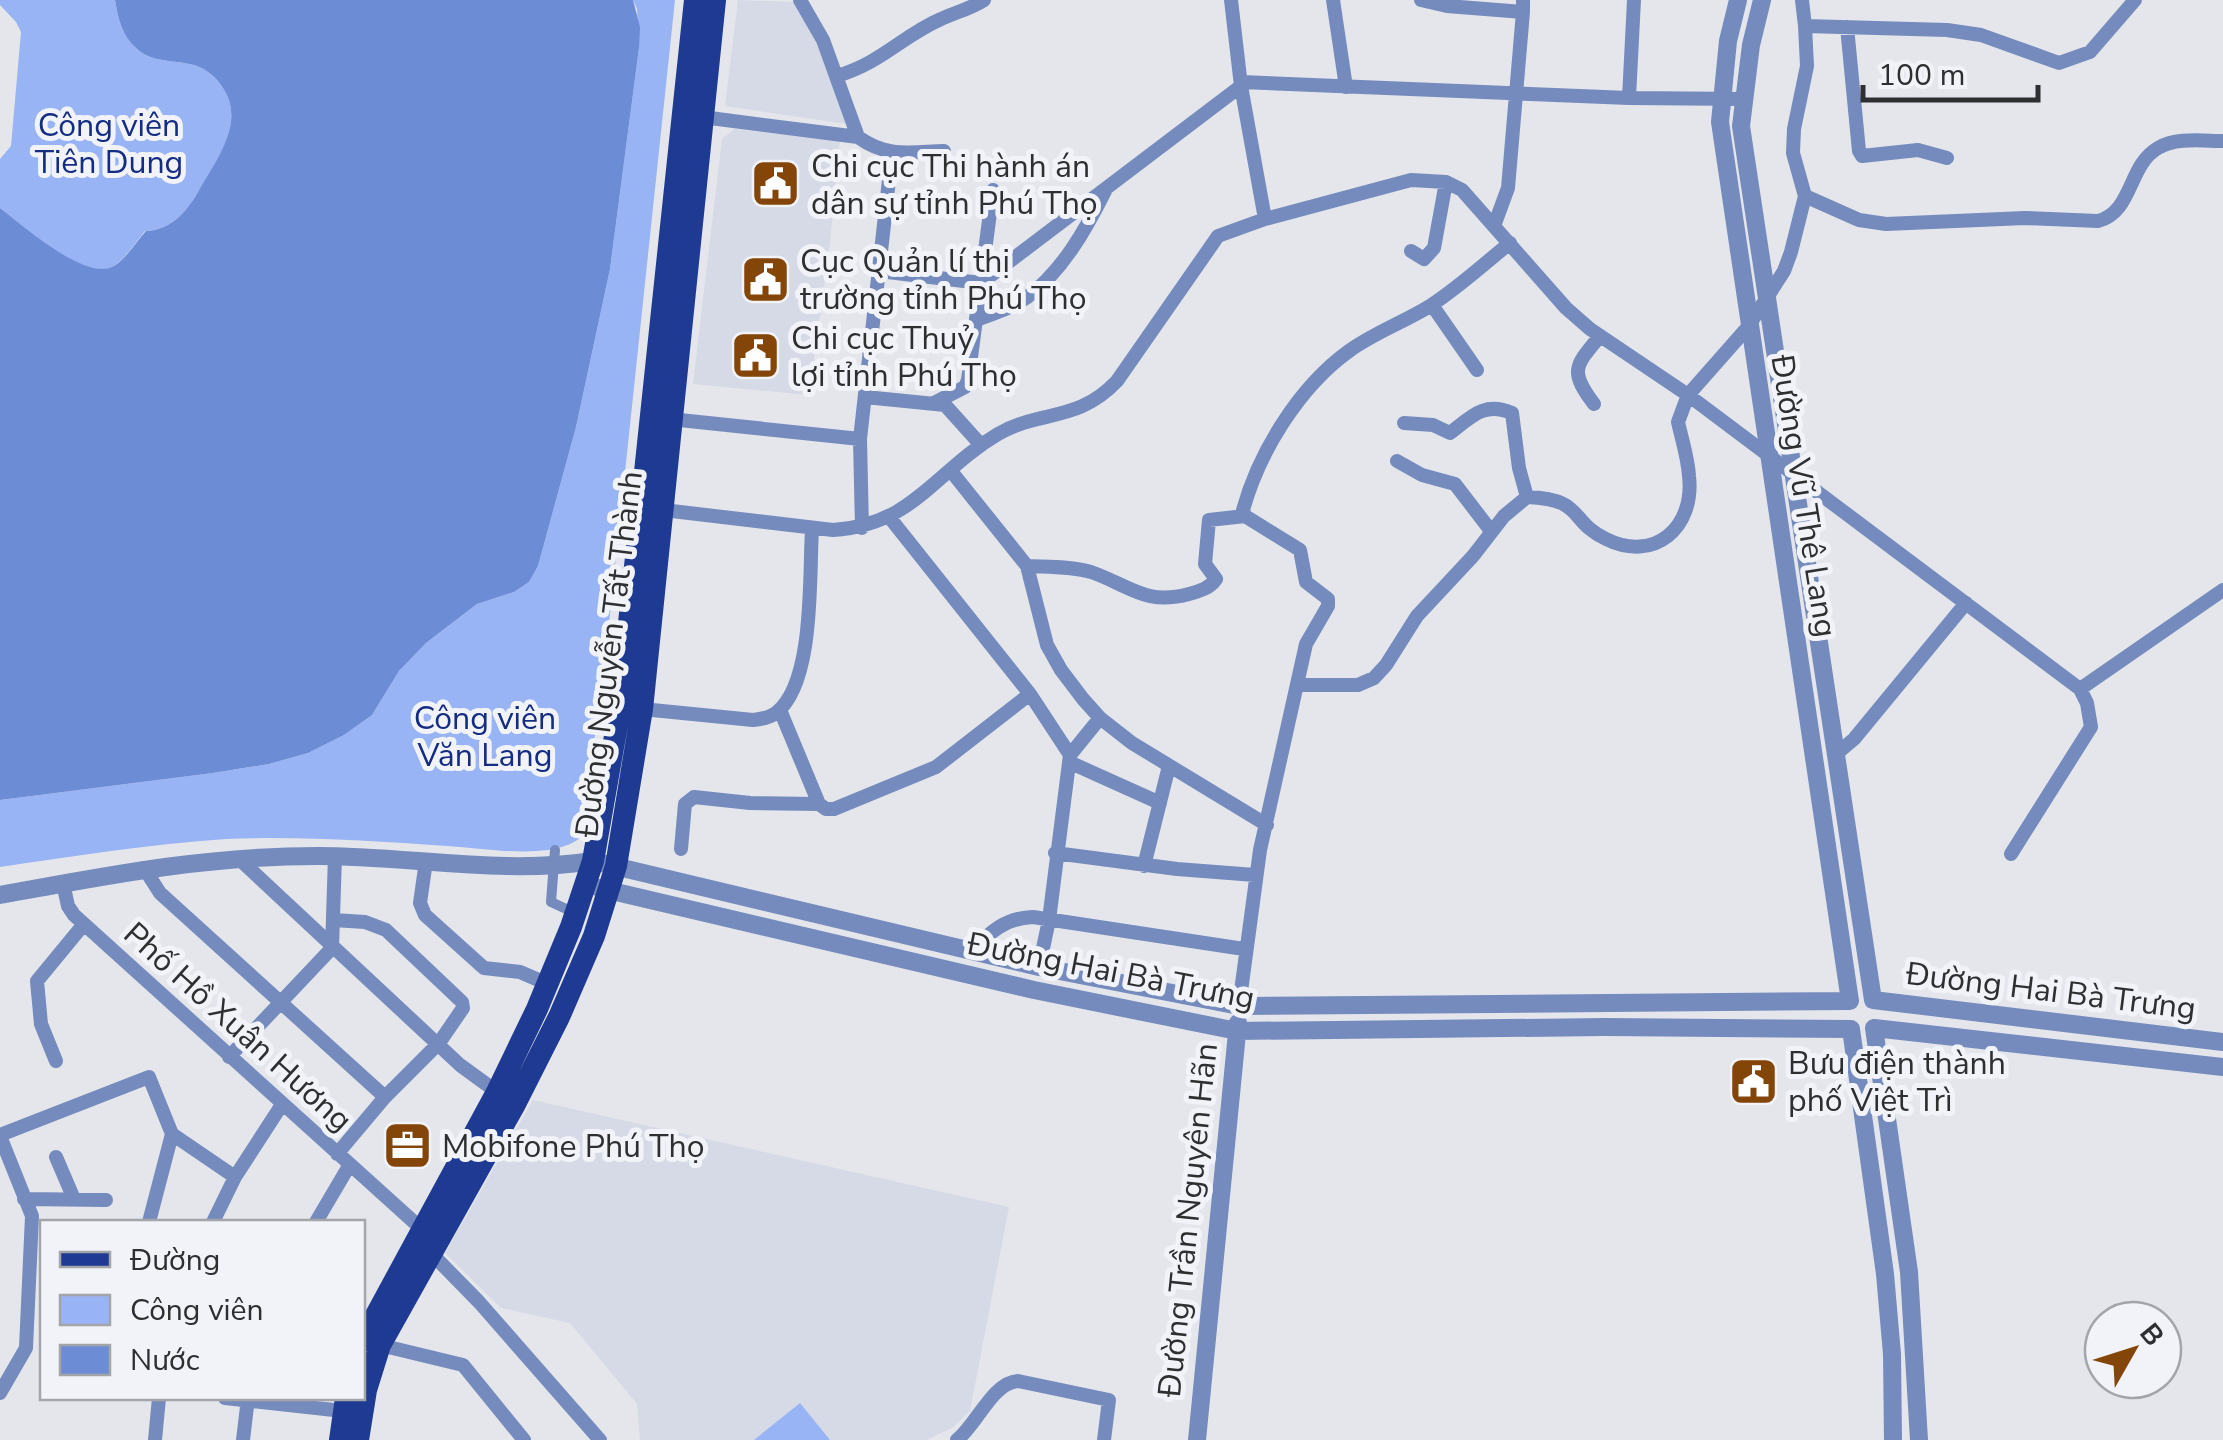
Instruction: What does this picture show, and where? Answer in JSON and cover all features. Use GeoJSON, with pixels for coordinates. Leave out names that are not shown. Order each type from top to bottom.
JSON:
{"type":"FeatureCollection","features":[{"type":"Feature","properties":{"kind":"main road","name":"Đường Nguyễn Tất Thành"},"geometry":{"type":"LineString","coordinates":[[430,1241],[548,984],[603,848],[642,710],[650,508],[695,0]]}},
{"type":"Feature","properties":{"kind":"main road","name":"Đường Nguyễn Tất Thành"},"geometry":{"type":"LineString","coordinates":[[365,1396],[372,1343],[515,1104],[560,1017],[610,891],[603,848],[650,508],[670,420],[715,0]]}},
{"type":"Feature","properties":{"kind":"main road","name":"Đường Nguyễn Tất Thành"},"geometry":{"type":"LineString","coordinates":[[358,1440],[364,1400]]}},
{"type":"Feature","properties":{"kind":"main road"},"geometry":{"type":"LineString","coordinates":[[340,1440],[345,1404]]}},
{"type":"Feature","properties":{"kind":"street"},"geometry":{"type":"LineString","coordinates":[[800,0],[812,17],[838,76],[858,137]]}},
{"type":"Feature","properties":{"kind":"street"},"geometry":{"type":"LineString","coordinates":[[838,76],[874,62],[940,19],[984,0]]}},
{"type":"Feature","properties":{"kind":"street"},"geometry":{"type":"LineString","coordinates":[[1231,0],[1241,84],[1266,219]]}},
{"type":"Feature","properties":{"kind":"street"},"geometry":{"type":"LineString","coordinates":[[1333,0],[1346,87]]}},
{"type":"Feature","properties":{"kind":"street"},"geometry":{"type":"LineString","coordinates":[[1421,0],[1446,6],[1523,6],[1508,188],[1494,226]]}},
{"type":"Feature","properties":{"kind":"street"},"geometry":{"type":"LineString","coordinates":[[1629,98],[1634,0]]}},
{"type":"Feature","properties":{"kind":"street","name":"Đường Vũ Thê Lang"},"geometry":{"type":"LineString","coordinates":[[1738,0],[1728,41],[1720,122],[1850,1001]]}},
{"type":"Feature","properties":{"kind":"street","name":"Đường Vũ Thê Lang"},"geometry":{"type":"LineString","coordinates":[[1762,0],[1750,45],[1741,126],[1873,1000]]}},
{"type":"Feature","properties":{"kind":"street"},"geometry":{"type":"LineString","coordinates":[[1297,685],[1358,685],[1374,678],[1417,616],[1504,516],[1527,496],[1551,498],[1571,506],[1600,537],[1624,547],[1651,547],[1674,533],[1687,505],[1690,479],[1678,422],[1688,395],[1748,327],[1767,298],[1788,262],[1805,196],[1793,153],[1807,66],[1802,0]]}},
{"type":"Feature","properties":{"kind":"street"},"geometry":{"type":"LineString","coordinates":[[1806,26],[1947,30],[1981,35],[2059,62],[2090,52],[2135,0]]}},
{"type":"Feature","properties":{"kind":"street"},"geometry":{"type":"LineString","coordinates":[[1847,27],[1862,156],[1918,150],[1947,158]]}},
{"type":"Feature","properties":{"kind":"street"},"geometry":{"type":"LineString","coordinates":[[879,271],[981,282],[1241,84],[1744,99]]}},
{"type":"Feature","properties":{"kind":"street"},"geometry":{"type":"LineString","coordinates":[[702,118],[858,137],[878,150],[892,152],[944,151]]}},
{"type":"Feature","properties":{"kind":"street"},"geometry":{"type":"LineString","coordinates":[[1805,196],[1860,220],[1886,224],[2026,218],[2098,221],[2119,210],[2141,165],[2157,148],[2180,141],[2223,140]]}},
{"type":"Feature","properties":{"kind":"street"},"geometry":{"type":"LineString","coordinates":[[862,528],[860,439],[892,152]]}},
{"type":"Feature","properties":{"kind":"street"},"geometry":{"type":"LineString","coordinates":[[650,508],[812,529],[862,528],[890,518],[1002,432],[1078,410],[1100,399],[1117,381],[1218,236],[1266,219],[1412,180],[1446,182],[1462,190],[1566,308],[1600,336],[1688,395],[2080,688],[2087,702],[2091,728],[2010,854]]}},
{"type":"Feature","properties":{"kind":"street"},"geometry":{"type":"LineString","coordinates":[[1411,251],[1424,259],[1434,248],[1446,182]]}},
{"type":"Feature","properties":{"kind":"street"},"geometry":{"type":"LineString","coordinates":[[976,320],[1024,300],[1038,288],[1088,227],[1106,188]]}},
{"type":"Feature","properties":{"kind":"street"},"geometry":{"type":"LineString","coordinates":[[934,402],[965,387],[993,190]]}},
{"type":"Feature","properties":{"kind":"street"},"geometry":{"type":"LineString","coordinates":[[1245,516],[1243,510],[1253,475],[1290,414],[1328,369],[1350,350],[1432,305],[1510,243]]}},
{"type":"Feature","properties":{"kind":"street"},"geometry":{"type":"LineString","coordinates":[[1432,305],[1478,370]]}},
{"type":"Feature","properties":{"kind":"street"},"geometry":{"type":"LineString","coordinates":[[1594,404],[1580,386],[1576,373],[1580,360],[1600,336]]}},
{"type":"Feature","properties":{"kind":"street"},"geometry":{"type":"LineString","coordinates":[[865,398],[934,402],[954,412],[981,445]]}},
{"type":"Feature","properties":{"kind":"street"},"geometry":{"type":"LineString","coordinates":[[1404,422],[1433,425],[1450,433],[1477,410],[1512,413],[1527,496]]}},
{"type":"Feature","properties":{"kind":"street"},"geometry":{"type":"LineString","coordinates":[[670,420],[860,439]]}},
{"type":"Feature","properties":{"kind":"street"},"geometry":{"type":"LineString","coordinates":[[1397,461],[1422,475],[1455,484],[1492,531]]}},
{"type":"Feature","properties":{"kind":"street"},"geometry":{"type":"LineString","coordinates":[[951,471],[1027,566],[1047,645],[1061,670],[1100,718],[1169,766],[1267,824]]}},
{"type":"Feature","properties":{"kind":"street"},"geometry":{"type":"LineString","coordinates":[[1027,566],[1092,573],[1144,597],[1190,594],[1214,584],[1216,579],[1206,564],[1209,520],[1245,516],[1300,550],[1306,582],[1328,599],[1323,618],[1306,644],[1255,875],[1239,1006]]}},
{"type":"Feature","properties":{"kind":"street"},"geometry":{"type":"LineString","coordinates":[[890,518],[1030,694],[1069,758],[1160,802]]}},
{"type":"Feature","properties":{"kind":"street"},"geometry":{"type":"LineString","coordinates":[[642,710],[753,720],[780,710],[794,688],[802,663],[812,529]]}},
{"type":"Feature","properties":{"kind":"street"},"geometry":{"type":"LineString","coordinates":[[2080,688],[2223,590]]}},
{"type":"Feature","properties":{"kind":"street"},"geometry":{"type":"LineString","coordinates":[[1836,754],[1854,739],[1966,603]]}},
{"type":"Feature","properties":{"kind":"street"},"geometry":{"type":"LineString","coordinates":[[681,849],[686,804],[694,797],[818,804],[834,809],[936,767],[1030,694]]}},
{"type":"Feature","properties":{"kind":"street"},"geometry":{"type":"LineString","coordinates":[[780,710],[818,804]]}},
{"type":"Feature","properties":{"kind":"street"},"geometry":{"type":"LineString","coordinates":[[1040,966],[1069,758],[1100,718]]}},
{"type":"Feature","properties":{"kind":"street"},"geometry":{"type":"LineString","coordinates":[[1144,866],[1169,766]]}},
{"type":"Feature","properties":{"kind":"street","name":"Đường Hai Bà Trưng"},"geometry":{"type":"LineString","coordinates":[[2,894],[144,868],[238,858],[554,858],[603,848],[972,951],[1239,1006],[1850,1001]]}},
{"type":"Feature","properties":{"kind":"street"},"geometry":{"type":"LineString","coordinates":[[1056,853],[1144,866],[1255,875]]}},
{"type":"Feature","properties":{"kind":"street"},"geometry":{"type":"LineString","coordinates":[[229,1057],[332,948],[335,856]]}},
{"type":"Feature","properties":{"kind":"street"},"geometry":{"type":"LineString","coordinates":[[238,858],[460,1065],[497,1092]]}},
{"type":"Feature","properties":{"kind":"street"},"geometry":{"type":"LineString","coordinates":[[554,858],[550,902],[598,924]]}},
{"type":"Feature","properties":{"kind":"street","name":"Đường Hai Bà Trưng"},"geometry":{"type":"LineString","coordinates":[[554,858],[586,885],[1034,990],[1237,1031],[1851,1029]]}},
{"type":"Feature","properties":{"kind":"street"},"geometry":{"type":"LineString","coordinates":[[426,860],[420,903],[425,915],[484,968],[520,972],[548,984]]}},
{"type":"Feature","properties":{"kind":"street"},"geometry":{"type":"LineString","coordinates":[[144,868],[153,886],[385,1097]]}},
{"type":"Feature","properties":{"kind":"street","name":"Phố Hồ Xuân Hương"},"geometry":{"type":"LineString","coordinates":[[63,883],[68,906],[84,924],[430,1241],[600,1440]]}},
{"type":"Feature","properties":{"kind":"street"},"geometry":{"type":"LineString","coordinates":[[972,951],[990,932],[1009,920],[1033,918],[1244,949]]}},
{"type":"Feature","properties":{"kind":"street"},"geometry":{"type":"LineString","coordinates":[[333,920],[375,924],[386,930],[462,1002],[461,1015],[439,1043],[385,1097],[338,1154]]}},
{"type":"Feature","properties":{"kind":"street"},"geometry":{"type":"LineString","coordinates":[[56,1061],[42,1024],[37,981],[84,924]]}},
{"type":"Feature","properties":{"kind":"street"},"geometry":{"type":"LineString","coordinates":[[1861,996],[1873,1000],[1880,1014],[1874,1028],[1909,1272],[1919,1433],[1894,1433],[1884,1274],[1851,1029],[1844,1016],[1850,1001],[1861,996]]}},
{"type":"Feature","properties":{"kind":"street","name":"Đường Hai Bà Trưng"},"geometry":{"type":"LineString","coordinates":[[1873,1000],[2223,1042]]}},
{"type":"Feature","properties":{"kind":"street","name":"Đường Trần Nguyên Hãn"},"geometry":{"type":"LineString","coordinates":[[1196,1440],[1239,1006]]}},
{"type":"Feature","properties":{"kind":"street"},"geometry":{"type":"LineString","coordinates":[[1851,1029],[1863,1033],[1874,1028]]}},
{"type":"Feature","properties":{"kind":"street","name":"Đường Hai Bà Trưng"},"geometry":{"type":"LineString","coordinates":[[1874,1028],[2223,1067]]}},
{"type":"Feature","properties":{"kind":"street"},"geometry":{"type":"LineString","coordinates":[[0,1392],[26,1348],[36,1312],[32,1216],[0,1136],[144,1077],[152,1080],[172,1134],[235,1178]]}},
{"type":"Feature","properties":{"kind":"street"},"geometry":{"type":"LineString","coordinates":[[213,1220],[281,1106]]}},
{"type":"Feature","properties":{"kind":"street"},"geometry":{"type":"LineString","coordinates":[[150,1220],[172,1134]]}},
{"type":"Feature","properties":{"kind":"street"},"geometry":{"type":"LineString","coordinates":[[56,1158],[74,1199]]}},
{"type":"Feature","properties":{"kind":"street"},"geometry":{"type":"LineString","coordinates":[[317,1220],[348,1166]]}},
{"type":"Feature","properties":{"kind":"street"},"geometry":{"type":"LineString","coordinates":[[24,1198],[106,1200]]}},
{"type":"Feature","properties":{"kind":"street"},"geometry":{"type":"LineString","coordinates":[[372,1343],[463,1365],[524,1440]]}},
{"type":"Feature","properties":{"kind":"street"},"geometry":{"type":"LineString","coordinates":[[957,1440],[1008,1382],[1109,1400],[1104,1440]]}},
{"type":"Feature","properties":{"kind":"street"},"geometry":{"type":"LineString","coordinates":[[155,1440],[159,1400]]}},
{"type":"Feature","properties":{"kind":"street"},"geometry":{"type":"LineString","coordinates":[[243,1440],[247,1400]]}},
{"type":"Feature","properties":{"kind":"street"},"geometry":{"type":"LineString","coordinates":[[267,1400],[345,1404]]}},
{"type":"Feature","properties":{"kind":"shaded area"},"geometry":{"type":"Polygon","coordinates":[[[738,0],[794,2],[809,24],[847,124],[725,106],[738,0]]]}},
{"type":"Feature","properties":{"kind":"shaded area"},"geometry":{"type":"Polygon","coordinates":[[[734,129],[840,140],[809,395],[693,384],[722,139],[734,129]]]}},
{"type":"Feature","properties":{"kind":"shaded area"},"geometry":{"type":"Polygon","coordinates":[[[533,1100],[1009,1207],[970,1411],[952,1428],[926,1440],[640,1440],[637,1404],[570,1323],[501,1308],[445,1253],[533,1100]]]}},
{"type":"Feature","properties":{"kind":"green space","name":"Công viên Tiên Dung"},"geometry":{"type":"Polygon","coordinates":[[[0,0],[115,0],[124,32],[136,48],[156,59],[203,69],[217,80],[229,101],[231,115],[226,142],[193,200],[170,224],[145,231],[114,266],[88,267],[72,260],[0,208],[0,159],[11,146],[21,32],[0,0]]]}},
{"type":"Feature","properties":{"kind":"green space","name":"Công viên Văn Lang"},"geometry":{"type":"Polygon","coordinates":[[[633,0],[675,0],[603,680],[580,838],[568,845],[535,851],[336,839],[226,839],[0,867],[0,800],[213,773],[308,753],[372,715],[399,671],[426,643],[477,604],[514,592],[529,582],[538,566],[576,427],[610,269],[639,48],[633,0]]]}},
{"type":"Feature","properties":{"kind":"green space"},"geometry":{"type":"Polygon","coordinates":[[[800,1403],[830,1440],[754,1440],[800,1403]]]}},
{"type":"Feature","properties":{"kind":"water"},"geometry":{"type":"Polygon","coordinates":[[[115,0],[633,0],[640,27],[639,48],[610,269],[576,427],[538,566],[529,582],[514,592],[477,604],[426,643],[399,671],[372,715],[308,753],[213,773],[0,800],[0,208],[72,259],[102,269],[114,266],[146,231],[170,224],[188,207],[220,154],[230,128],[229,101],[217,80],[199,67],[142,53],[124,32],[115,0]]]}},
{"type":"Feature","properties":{"kind":"place","name":"Chi cục Thi hành án dân sự tỉnh Phú Thọ"},"geometry":{"type":"Point","coordinates":[776,184]}},
{"type":"Feature","properties":{"kind":"place","name":"Cục Quản lí thị trường tỉnh Phú Thọ"},"geometry":{"type":"Point","coordinates":[765,279]}},
{"type":"Feature","properties":{"kind":"place","name":"Chi cục Thuỷ lợi tỉnh Phú Thọ"},"geometry":{"type":"Point","coordinates":[756,356]}},
{"type":"Feature","properties":{"kind":"place","name":"Bưu điện thành phố Việt Trì"},"geometry":{"type":"Point","coordinates":[1753,1081]}},
{"type":"Feature","properties":{"kind":"place","name":"Mobifone Phú Thọ"},"geometry":{"type":"Point","coordinates":[407,1146]}}]}
